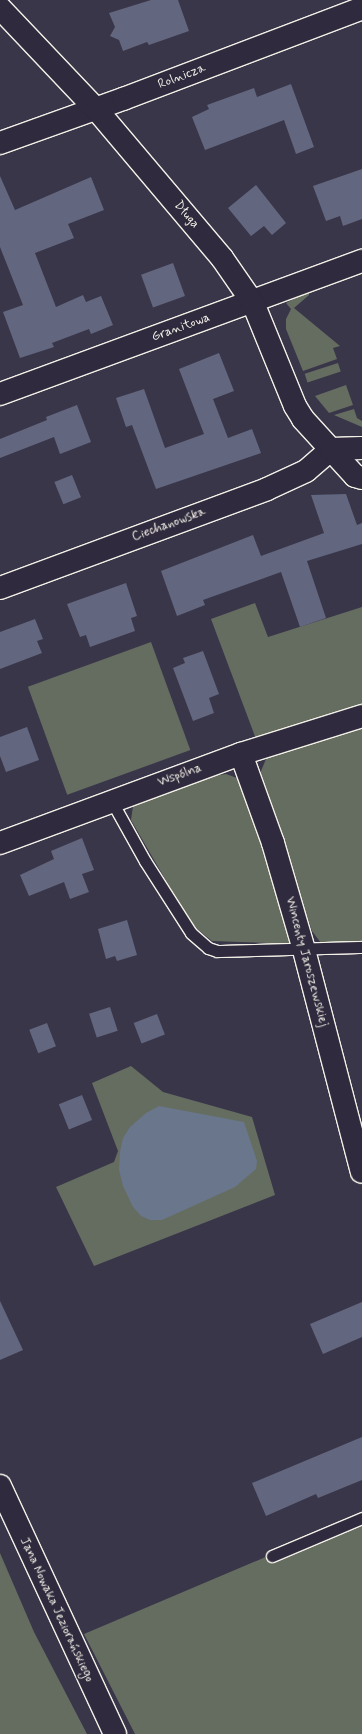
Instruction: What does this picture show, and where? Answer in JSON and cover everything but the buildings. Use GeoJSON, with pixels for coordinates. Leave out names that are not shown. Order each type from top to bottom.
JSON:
{"type":"FeatureCollection","features":[{"type":"Feature","properties":{"kind":"street","name":"Długa"},"geometry":{"type":"LineString","coordinates":[[0,8],[96,109],[222,258],[253,303],[295,406],[311,430],[331,449]]}},
{"type":"Feature","properties":{"kind":"street","name":"Rolnicza"},"geometry":{"type":"LineString","coordinates":[[0,143],[96,109],[362,8]]}},
{"type":"Feature","properties":{"kind":"street","name":"Granitowa"},"geometry":{"type":"LineString","coordinates":[[0,394],[253,303],[362,261]]}},
{"type":"Feature","properties":{"kind":"street"},"geometry":{"type":"LineString","coordinates":[[331,449],[362,448]]}},
{"type":"Feature","properties":{"kind":"street"},"geometry":{"type":"LineString","coordinates":[[331,449],[355,476],[362,478]]}},
{"type":"Feature","properties":{"kind":"street","name":"Ciechanowska"},"geometry":{"type":"LineString","coordinates":[[0,588],[267,489],[306,471],[331,449]]}},
{"type":"Feature","properties":{"kind":"street","name":"Wspólna"},"geometry":{"type":"LineString","coordinates":[[0,843],[111,800],[241,754],[362,716]]}},
{"type":"Feature","properties":{"kind":"street","name":"Wincenty Jaroszewskiej"},"geometry":{"type":"LineString","coordinates":[[241,754],[273,843],[304,950],[362,1172]]}},
{"type":"Feature","properties":{"kind":"street","name":"Jana Nowaka Jeziorańskiego"},"geometry":{"type":"LineString","coordinates":[[0,1486],[115,1734]]}},
{"type":"Feature","properties":{"kind":"lane"},"geometry":{"type":"LineString","coordinates":[[111,800],[145,861],[199,942],[217,951],[304,950],[362,946]]}},
{"type":"Feature","properties":{"kind":"lane"},"geometry":{"type":"LineString","coordinates":[[272,1556],[362,1518]]}},
{"type":"Feature","properties":{"kind":"green space"},"geometry":{"type":"Polygon","coordinates":[[[308,291],[309,295],[294,308],[340,346],[333,348],[337,359],[303,371],[286,329],[286,319],[291,309],[286,303],[308,291]]]}},
{"type":"Feature","properties":{"kind":"green space"},"geometry":{"type":"Polygon","coordinates":[[[338,363],[341,372],[307,382],[305,374],[338,363]]]}},
{"type":"Feature","properties":{"kind":"green space"},"geometry":{"type":"Polygon","coordinates":[[[346,385],[353,405],[329,413],[315,396],[346,385]]]}},
{"type":"Feature","properties":{"kind":"green space"},"geometry":{"type":"Polygon","coordinates":[[[354,409],[357,418],[362,421],[362,427],[334,415],[354,409]]]}},
{"type":"Feature","properties":{"kind":"green space"},"geometry":{"type":"Polygon","coordinates":[[[255,603],[268,637],[362,607],[362,711],[256,739],[211,619],[255,603]]]}},
{"type":"Feature","properties":{"kind":"green space"},"geometry":{"type":"Polygon","coordinates":[[[151,642],[190,750],[67,795],[28,687],[151,642]]]}},
{"type":"Feature","properties":{"kind":"green space"},"geometry":{"type":"Polygon","coordinates":[[[362,727],[362,941],[321,943],[312,931],[261,789],[261,771],[266,759],[280,750],[362,727]]]}},
{"type":"Feature","properties":{"kind":"green space"},"geometry":{"type":"Polygon","coordinates":[[[226,774],[237,778],[245,790],[295,944],[212,941],[191,924],[131,820],[133,806],[201,778],[226,774]]]}},
{"type":"Feature","properties":{"kind":"green space"},"geometry":{"type":"Polygon","coordinates":[[[131,1066],[163,1092],[252,1117],[275,1195],[94,1266],[56,1187],[114,1162],[118,1151],[92,1083],[131,1066]]]}},
{"type":"Feature","properties":{"kind":"green space"},"geometry":{"type":"Polygon","coordinates":[[[362,1526],[362,1734],[135,1734],[84,1634],[268,1556],[272,1564],[362,1526]]]}},
{"type":"Feature","properties":{"kind":"green space"},"geometry":{"type":"Polygon","coordinates":[[[0,1553],[34,1632],[87,1734],[0,1734],[0,1553]]]}},
{"type":"Feature","properties":{"kind":"water"},"geometry":{"type":"Polygon","coordinates":[[[159,1106],[244,1122],[257,1161],[256,1169],[235,1187],[162,1220],[150,1220],[141,1216],[133,1207],[123,1186],[119,1170],[120,1152],[123,1138],[130,1127],[146,1113],[159,1106]]]}}]}
